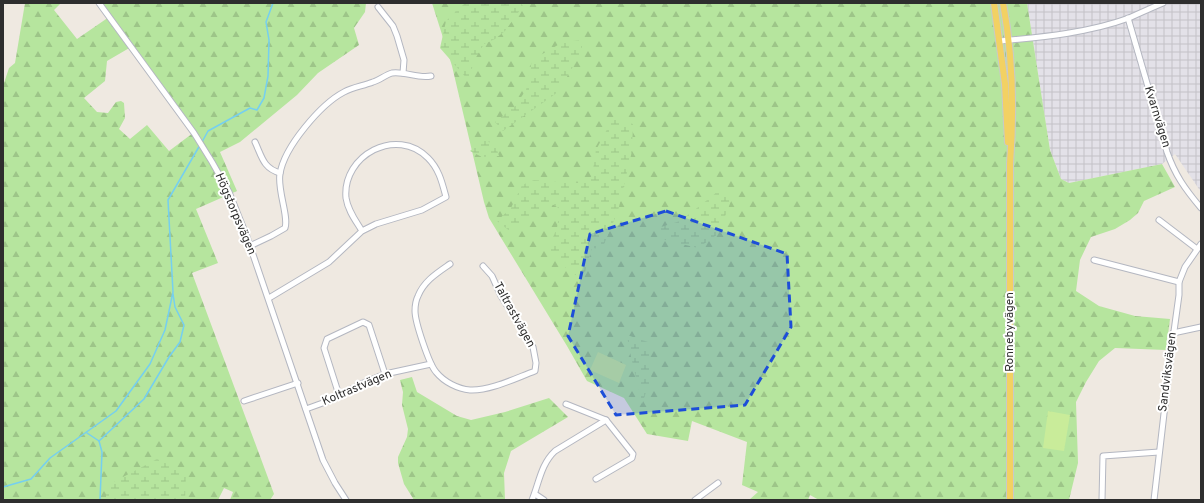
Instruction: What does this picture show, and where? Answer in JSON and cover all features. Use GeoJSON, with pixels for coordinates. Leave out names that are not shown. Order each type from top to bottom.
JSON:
{"type":"FeatureCollection","features":[{"type":"Feature","properties":{"kind":"main road","name":"Ronnebyvägen"},"geometry":{"type":"LineString","coordinates":[[994,3],[1005,84],[1010,164],[1010,500]]}},
{"type":"Feature","properties":{"kind":"main road","name":"Ronnebyvägen"},"geometry":{"type":"LineString","coordinates":[[1003,3],[1009,40],[1012,98],[1010,164]]}},
{"type":"Feature","properties":{"kind":"street","name":"Högstorpsvägen"},"geometry":{"type":"LineString","coordinates":[[99,3],[205,150],[229,192],[269,298],[323,460],[346,500]]}},
{"type":"Feature","properties":{"kind":"street"},"geometry":{"type":"LineString","coordinates":[[1000,41],[1082,31],[1128,18],[1163,3]]}},
{"type":"Feature","properties":{"kind":"street"},"geometry":{"type":"LineString","coordinates":[[378,7],[393,26],[397,36],[403,53],[403,74]]}},
{"type":"Feature","properties":{"kind":"street","name":"Kvarnvägen"},"geometry":{"type":"LineString","coordinates":[[1128,18],[1173,168],[1186,190],[1201,208]]}},
{"type":"Feature","properties":{"kind":"street"},"geometry":{"type":"LineString","coordinates":[[250,246],[285,228],[286,225],[279,184],[280,173],[285,158],[292,147],[309,123],[326,104],[345,91],[374,82],[393,73],[421,77],[431,76]]}},
{"type":"Feature","properties":{"kind":"street"},"geometry":{"type":"LineString","coordinates":[[255,142],[267,166],[273,171],[280,173]]}},
{"type":"Feature","properties":{"kind":"street"},"geometry":{"type":"LineString","coordinates":[[269,298],[329,262],[362,232],[376,224],[422,210],[446,197],[442,181],[435,167],[427,157],[417,150],[404,146],[392,145],[378,148],[367,154],[358,162],[352,171],[348,182],[346,199],[352,215],[362,232]]}},
{"type":"Feature","properties":{"kind":"street","name":"Sandviksvägen"},"geometry":{"type":"LineString","coordinates":[[1154,500],[1173,333],[1179,295],[1179,282],[1185,267],[1199,247],[1159,220]]}},
{"type":"Feature","properties":{"kind":"street"},"geometry":{"type":"LineString","coordinates":[[1094,260],[1179,282]]}},
{"type":"Feature","properties":{"kind":"street"},"geometry":{"type":"LineString","coordinates":[[431,364],[415,312],[417,297],[424,285],[434,275],[450,264]]}},
{"type":"Feature","properties":{"kind":"street","name":"Taltrastvägen"},"geometry":{"type":"LineString","coordinates":[[431,364],[443,379],[455,386],[469,390],[484,389],[535,371],[536,363],[533,347],[501,296],[492,276],[483,266]]}},
{"type":"Feature","properties":{"kind":"street"},"geometry":{"type":"LineString","coordinates":[[339,395],[324,348],[327,339],[363,322],[369,324],[385,374]]}},
{"type":"Feature","properties":{"kind":"street"},"geometry":{"type":"LineString","coordinates":[[1173,333],[1201,327]]}},
{"type":"Feature","properties":{"kind":"street","name":"Koltrastvägen"},"geometry":{"type":"LineString","coordinates":[[306,409],[331,400],[385,374],[431,364]]}},
{"type":"Feature","properties":{"kind":"street"},"geometry":{"type":"LineString","coordinates":[[244,401],[298,383]]}},
{"type":"Feature","properties":{"kind":"street"},"geometry":{"type":"LineString","coordinates":[[566,404],[606,420],[633,454],[632,458],[596,479]]}},
{"type":"Feature","properties":{"kind":"street"},"geometry":{"type":"LineString","coordinates":[[532,500],[539,477],[548,457],[555,451],[606,420]]}},
{"type":"Feature","properties":{"kind":"street"},"geometry":{"type":"LineString","coordinates":[[1102,500],[1103,456],[1159,452]]}},
{"type":"Feature","properties":{"kind":"street"},"geometry":{"type":"LineString","coordinates":[[697,498],[718,483]]}},
{"type":"Feature","properties":{"kind":"street"},"geometry":{"type":"LineString","coordinates":[[535,494],[544,500]]}},
{"type":"Feature","properties":{"kind":"highlighted area"},"geometry":{"type":"Polygon","coordinates":[[[666,211],[787,254],[791,327],[745,405],[616,415],[568,336],[590,234],[666,211]]]}},
{"type":"Feature","properties":{"kind":"shaded area"},"geometry":{"type":"Polygon","coordinates":[[[1027,3],[1201,3],[1201,192],[1175,154],[1162,164],[1069,183],[1061,179],[1050,150],[1027,3]]]}},
{"type":"Feature","properties":{"kind":"green space"},"geometry":{"type":"Polygon","coordinates":[[[25,3],[61,3],[54,10],[77,39],[109,17],[99,3],[366,3],[365,12],[354,28],[359,45],[318,73],[297,95],[240,142],[220,152],[237,191],[196,209],[218,263],[192,273],[274,494],[270,500],[230,500],[233,492],[224,488],[218,500],[3,500],[3,86],[9,68],[15,63],[25,3]],[[131,47],[107,61],[105,81],[84,98],[97,112],[108,113],[116,102],[121,101],[124,103],[125,118],[119,129],[130,139],[147,125],[169,151],[193,133],[131,47]]]}},
{"type":"Feature","properties":{"kind":"green space"},"geometry":{"type":"Polygon","coordinates":[[[432,3],[1027,3],[1050,150],[1061,179],[1069,183],[1162,164],[1175,187],[1144,201],[1138,213],[1115,229],[1091,237],[1080,260],[1076,291],[1099,306],[1135,316],[1170,319],[1166,350],[1115,348],[1099,361],[1076,402],[1078,463],[1069,500],[819,500],[810,495],[808,500],[749,500],[758,492],[742,485],[747,442],[692,421],[688,441],[647,434],[624,398],[587,381],[489,218],[452,66],[432,3]]]}},
{"type":"Feature","properties":{"kind":"green space"},"geometry":{"type":"Polygon","coordinates":[[[465,3],[521,3],[523,6],[505,31],[495,39],[484,44],[475,59],[468,80],[440,48],[446,21],[465,3]]]}},
{"type":"Feature","properties":{"kind":"green space"},"geometry":{"type":"Polygon","coordinates":[[[583,40],[581,53],[558,92],[503,131],[495,122],[515,106],[526,90],[532,60],[563,42],[583,40]]]}},
{"type":"Feature","properties":{"kind":"green space"},"geometry":{"type":"Polygon","coordinates":[[[613,118],[633,124],[632,151],[618,211],[602,249],[592,248],[585,272],[577,276],[546,253],[557,228],[560,209],[552,204],[511,232],[497,221],[511,208],[522,185],[534,180],[581,183],[592,176],[596,150],[613,118]]]}},
{"type":"Feature","properties":{"kind":"green space"},"geometry":{"type":"Polygon","coordinates":[[[483,140],[495,144],[499,156],[482,157],[470,151],[483,140]]]}},
{"type":"Feature","properties":{"kind":"green space"},"geometry":{"type":"Polygon","coordinates":[[[721,189],[733,196],[718,234],[698,248],[665,240],[658,228],[680,221],[721,189]]]}},
{"type":"Feature","properties":{"kind":"green space"},"geometry":{"type":"Polygon","coordinates":[[[627,335],[648,342],[652,375],[642,404],[630,352],[627,335]]]}},
{"type":"Feature","properties":{"kind":"green space"},"geometry":{"type":"Polygon","coordinates":[[[598,352],[626,365],[619,383],[590,370],[598,352]]]}},
{"type":"Feature","properties":{"kind":"green space"},"geometry":{"type":"Polygon","coordinates":[[[412,377],[417,392],[457,416],[471,420],[505,412],[549,398],[568,417],[511,451],[504,473],[505,500],[414,500],[404,484],[398,463],[398,457],[407,437],[408,429],[402,405],[403,392],[400,380],[412,377]]]}},
{"type":"Feature","properties":{"kind":"green space"},"geometry":{"type":"Polygon","coordinates":[[[1048,411],[1070,415],[1064,451],[1043,448],[1048,411]]]}},
{"type":"Feature","properties":{"kind":"green space"},"geometry":{"type":"Polygon","coordinates":[[[157,459],[186,473],[185,500],[106,500],[106,486],[157,459]]]}},
{"type":"Feature","properties":{"kind":"waterway"},"geometry":{"type":"LineString","coordinates":[[202,142],[208,131],[250,108],[257,110],[264,98],[268,76],[269,40],[266,22],[273,3]]}},
{"type":"Feature","properties":{"kind":"waterway"},"geometry":{"type":"LineString","coordinates":[[3,487],[31,479],[50,458],[116,411],[150,364],[165,330],[173,292],[168,200],[200,145]]}},
{"type":"Feature","properties":{"kind":"waterway"},"geometry":{"type":"LineString","coordinates":[[99,441],[144,399],[169,357],[180,342],[184,325],[175,307],[173,294]]}},
{"type":"Feature","properties":{"kind":"waterway"},"geometry":{"type":"LineString","coordinates":[[87,433],[99,441],[102,452],[100,500]]}}]}
